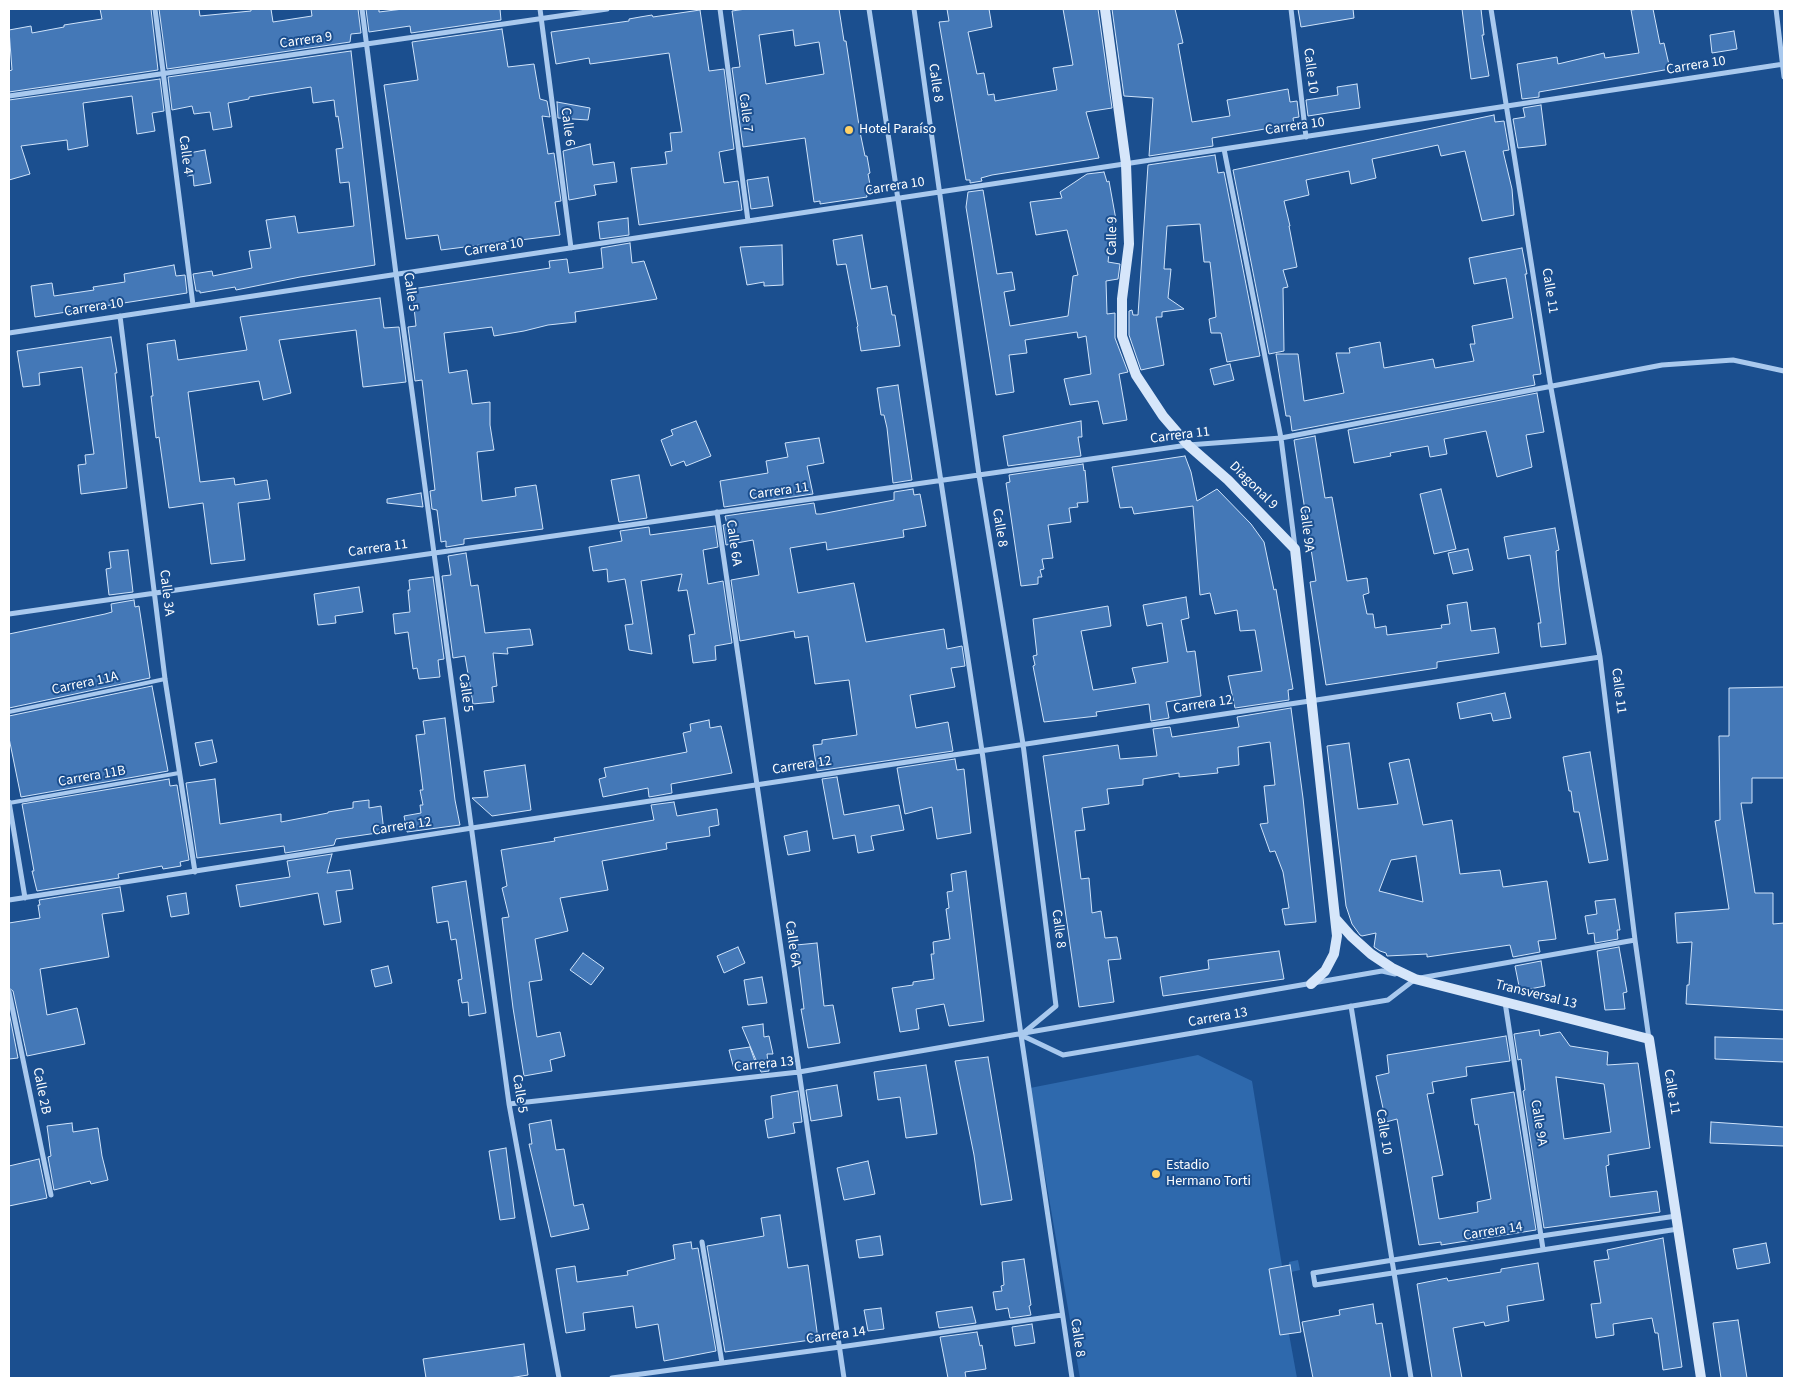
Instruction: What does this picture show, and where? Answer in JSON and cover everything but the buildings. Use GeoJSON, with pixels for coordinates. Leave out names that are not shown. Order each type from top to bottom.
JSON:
{"type":"FeatureCollection","features":[{"type":"Feature","properties":{"kind":"street","name":"Calle 4"},"geometry":{"type":"LineString","coordinates":[[155,9],[193,305]]}},
{"type":"Feature","properties":{"kind":"street","name":"Calle 5"},"geometry":{"type":"LineString","coordinates":[[362,9],[396,274],[509,1104],[559,1378]]}},
{"type":"Feature","properties":{"kind":"street","name":"Calle 6"},"geometry":{"type":"LineString","coordinates":[[540,9],[571,248]]}},
{"type":"Feature","properties":{"kind":"street","name":"Carrera 9"},"geometry":{"type":"LineString","coordinates":[[9,96],[606,9]]}},
{"type":"Feature","properties":{"kind":"street","name":"Calle 7"},"geometry":{"type":"LineString","coordinates":[[720,9],[748,221]]}},
{"type":"Feature","properties":{"kind":"street","name":"Calle 8"},"geometry":{"type":"LineString","coordinates":[[869,9],[982,750],[1021,1035],[1072,1378]]}},
{"type":"Feature","properties":{"kind":"street","name":"Calle 8"},"geometry":{"type":"LineString","coordinates":[[914,9],[979,475],[1023,744],[1056,1006],[1021,1035]]}},
{"type":"Feature","properties":{"kind":"street","name":"Calle 9"},"geometry":{"type":"LineString","coordinates":[[1105,9],[1126,164],[1129,244],[1122,300],[1122,336],[1136,375],[1163,416],[1188,445]]}},
{"type":"Feature","properties":{"kind":"street","name":"Calle 10"},"geometry":{"type":"LineString","coordinates":[[1290,9],[1306,137]]}},
{"type":"Feature","properties":{"kind":"street","name":"Calle 11"},"geometry":{"type":"LineString","coordinates":[[1491,9],[1551,388],[1600,657],[1635,940],[1701,1378]]}},
{"type":"Feature","properties":{"kind":"street"},"geometry":{"type":"LineString","coordinates":[[1776,9],[1784,77]]}},
{"type":"Feature","properties":{"kind":"street","name":"Carrera 10"},"geometry":{"type":"LineString","coordinates":[[9,330],[120,316],[1783,64]]}},
{"type":"Feature","properties":{"kind":"street","name":"Calle 9A"},"geometry":{"type":"LineString","coordinates":[[1224,149],[1281,438],[1296,549],[1337,936],[1334,954],[1325,970],[1311,984]]}},
{"type":"Feature","properties":{"kind":"street","name":"Calle 3A"},"geometry":{"type":"LineString","coordinates":[[120,316],[165,679],[195,872]]}},
{"type":"Feature","properties":{"kind":"street","name":"Carrera 11"},"geometry":{"type":"LineString","coordinates":[[9,614],[1188,445],[1281,438],[1551,388],[1662,365],[1733,360],[1784,371]]}},
{"type":"Feature","properties":{"kind":"street","name":"Diagonal 9"},"geometry":{"type":"LineString","coordinates":[[1188,445],[1228,480],[1296,549]]}},
{"type":"Feature","properties":{"kind":"street","name":"Calle 6A"},"geometry":{"type":"LineString","coordinates":[[717,512],[844,1378]]}},
{"type":"Feature","properties":{"kind":"street","name":"Carrera 12"},"geometry":{"type":"LineString","coordinates":[[9,900],[757,784],[1600,657]]}},
{"type":"Feature","properties":{"kind":"street"},"geometry":{"type":"LineString","coordinates":[[9,802],[25,898]]}},
{"type":"Feature","properties":{"kind":"street"},"geometry":{"type":"LineString","coordinates":[[1334,917],[1370,954],[1392,968],[1415,979]]}},
{"type":"Feature","properties":{"kind":"street","name":"Carrera 13"},"geometry":{"type":"LineString","coordinates":[[509,1104],[799,1072],[1382,971],[1415,979],[1635,940]]}},
{"type":"Feature","properties":{"kind":"street","name":"Carrera 13"},"geometry":{"type":"LineString","coordinates":[[1021,1035],[1063,1055],[1388,1000],[1415,979]]}},
{"type":"Feature","properties":{"kind":"street","name":"Transversal 13"},"geometry":{"type":"LineString","coordinates":[[1415,979],[1649,1039]]}},
{"type":"Feature","properties":{"kind":"street","name":"Calle 2B"},"geometry":{"type":"LineString","coordinates":[[9,992],[51,1194]]}},
{"type":"Feature","properties":{"kind":"street","name":"Calle 9A"},"geometry":{"type":"LineString","coordinates":[[1505,1002],[1543,1249]]}},
{"type":"Feature","properties":{"kind":"street","name":"Calle 10"},"geometry":{"type":"LineString","coordinates":[[1351,1006],[1393,1260]]}},
{"type":"Feature","properties":{"kind":"street","name":"Carrera 14"},"geometry":{"type":"LineString","coordinates":[[1394,1272],[1315,1285],[1313,1273],[1676,1216]]}},
{"type":"Feature","properties":{"kind":"street"},"geometry":{"type":"LineString","coordinates":[[1394,1272],[1678,1229]]}},
{"type":"Feature","properties":{"kind":"street"},"geometry":{"type":"LineString","coordinates":[[702,1242],[722,1363]]}},
{"type":"Feature","properties":{"kind":"street"},"geometry":{"type":"LineString","coordinates":[[1393,1260],[1411,1378]]}},
{"type":"Feature","properties":{"kind":"street","name":"Carrera 14"},"geometry":{"type":"LineString","coordinates":[[612,1378],[840,1348],[1062,1315]]}},
{"type":"Feature","properties":{"kind":"lane","name":"Carrera 11A"},"geometry":{"type":"LineString","coordinates":[[9,712],[165,679]]}},
{"type":"Feature","properties":{"kind":"lane","name":"Carrera 11B"},"geometry":{"type":"LineString","coordinates":[[9,802],[179,772]]}},
{"type":"Feature","properties":{"kind":"shaded area","name":"Estadio Hermano Torti"},"geometry":{"type":"Polygon","coordinates":[[[1198,1055],[1252,1081],[1282,1266],[1289,1265],[1289,1262],[1298,1260],[1300,1270],[1291,1272],[1301,1333],[1289,1334],[1297,1378],[1080,1378],[1030,1088],[1198,1055]]]}},
{"type":"Feature","properties":{"kind":"place","name":"Hotel Paraíso"},"geometry":{"type":"Point","coordinates":[849,130]}},
{"type":"Feature","properties":{"kind":"place","name":"Estadio Hermano Torti"},"geometry":{"type":"Point","coordinates":[1156,1174]}}]}
